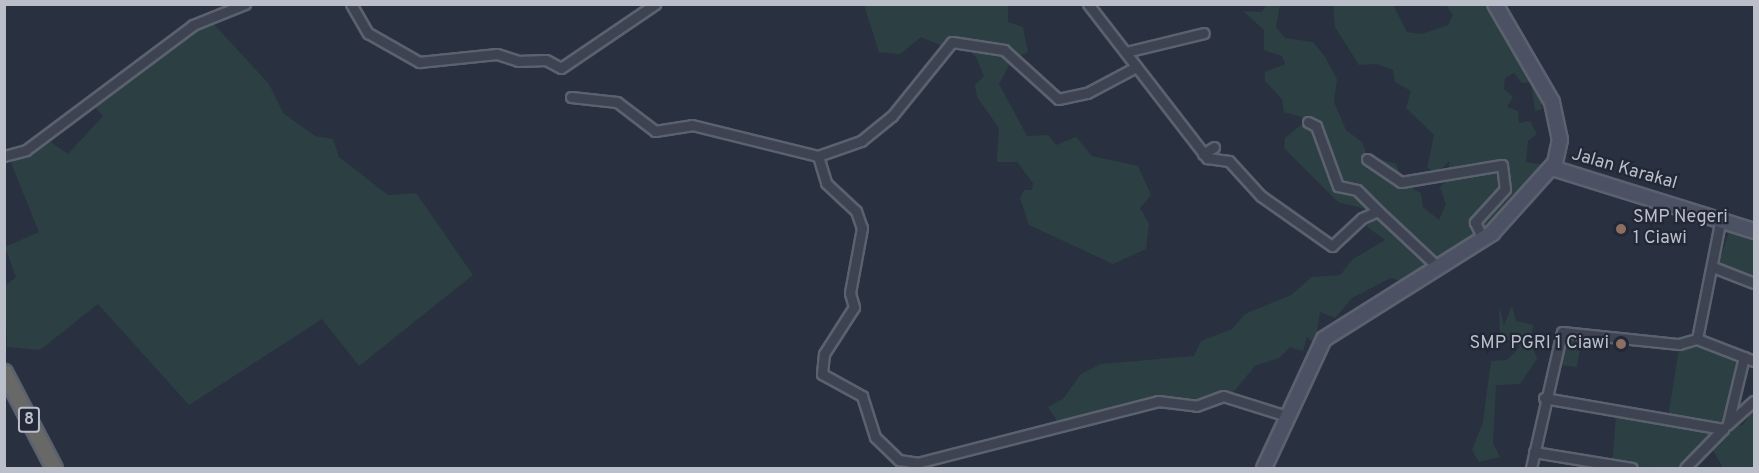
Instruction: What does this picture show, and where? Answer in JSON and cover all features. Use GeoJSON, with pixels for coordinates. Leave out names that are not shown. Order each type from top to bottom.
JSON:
{"type":"FeatureCollection","features":[{"type":"Feature","properties":{"kind":"highway","name":"8"},"geometry":{"type":"LineString","coordinates":[[4,372],[9,390],[54,468]]}},
{"type":"Feature","properties":{"kind":"main road","name":"Jalan Karakal"},"geometry":{"type":"LineString","coordinates":[[1495,4],[1552,102],[1560,140],[1552,168],[1720,218],[1755,231]]}},
{"type":"Feature","properties":{"kind":"main road"},"geometry":{"type":"LineString","coordinates":[[1264,468],[1313,354],[1329,334],[1483,239],[1552,168]]}},
{"type":"Feature","properties":{"kind":"street"},"geometry":{"type":"LineString","coordinates":[[4,156],[26,150],[193,25],[245,4]]}},
{"type":"Feature","properties":{"kind":"street"},"geometry":{"type":"LineString","coordinates":[[351,4],[368,33],[418,62],[497,54],[518,61],[546,60],[561,68],[655,4]]}},
{"type":"Feature","properties":{"kind":"street"},"geometry":{"type":"LineString","coordinates":[[1088,4],[1203,154],[1229,161],[1261,196],[1332,246],[1362,218],[1378,212]]}},
{"type":"Feature","properties":{"kind":"street"},"geometry":{"type":"LineString","coordinates":[[1126,52],[1204,33]]}},
{"type":"Feature","properties":{"kind":"street"},"geometry":{"type":"LineString","coordinates":[[571,97],[617,102],[655,131],[692,125],[818,156],[861,141],[892,116],[952,42],[1004,50],[1058,99],[1087,93],[1136,67]]}},
{"type":"Feature","properties":{"kind":"street"},"geometry":{"type":"LineString","coordinates":[[1308,122],[1316,126],[1338,186],[1357,190],[1439,268]]}},
{"type":"Feature","properties":{"kind":"street"},"geometry":{"type":"LineString","coordinates":[[1203,154],[1214,147]]}},
{"type":"Feature","properties":{"kind":"street"},"geometry":{"type":"LineString","coordinates":[[818,156],[826,183],[856,211],[862,228],[850,293],[854,307],[824,354],[822,374],[862,396],[875,437],[899,460],[917,463],[1158,400],[1196,406],[1223,396],[1287,416]]}},
{"type":"Feature","properties":{"kind":"street"},"geometry":{"type":"LineString","coordinates":[[1367,159],[1401,182],[1502,165],[1507,185],[1475,222],[1483,239]]}},
{"type":"Feature","properties":{"kind":"street"},"geometry":{"type":"LineString","coordinates":[[1697,339],[1713,267],[1720,218]]}},
{"type":"Feature","properties":{"kind":"street"},"geometry":{"type":"LineString","coordinates":[[1713,267],[1755,283]]}},
{"type":"Feature","properties":{"kind":"street"},"geometry":{"type":"LineString","coordinates":[[1531,468],[1544,398],[1562,332],[1680,344],[1697,339],[1755,360]]}},
{"type":"Feature","properties":{"kind":"street"},"geometry":{"type":"LineString","coordinates":[[1725,426],[1744,357]]}},
{"type":"Feature","properties":{"kind":"street"},"geometry":{"type":"LineString","coordinates":[[1544,398],[1725,426]]}},
{"type":"Feature","properties":{"kind":"street"},"geometry":{"type":"LineString","coordinates":[[1685,468],[1725,426],[1755,401]]}},
{"type":"Feature","properties":{"kind":"street"},"geometry":{"type":"LineString","coordinates":[[1534,452],[1632,468]]}},
{"type":"Feature","properties":{"kind":"shaded area"},"geometry":{"type":"Polygon","coordinates":[[[864,5],[1008,5],[1008,22],[1023,27],[1028,52],[1012,60],[999,84],[1027,136],[1048,135],[1056,145],[1076,137],[1092,156],[1138,166],[1151,195],[1140,208],[1149,224],[1146,249],[1113,264],[1029,225],[1020,198],[1024,190],[1032,190],[1033,183],[1017,162],[997,162],[999,128],[977,97],[975,85],[984,76],[976,57],[966,48],[949,49],[921,37],[900,54],[879,52],[864,5]]]}},
{"type":"Feature","properties":{"kind":"shaded area"},"geometry":{"type":"Polygon","coordinates":[[[1266,5],[1280,5],[1276,27],[1285,38],[1313,42],[1325,57],[1337,79],[1334,102],[1346,130],[1362,142],[1367,155],[1396,164],[1403,183],[1421,193],[1423,207],[1439,220],[1446,204],[1440,187],[1450,178],[1449,161],[1438,172],[1427,168],[1434,135],[1406,108],[1411,91],[1395,82],[1393,70],[1377,64],[1359,65],[1335,27],[1333,5],[1393,5],[1407,32],[1422,34],[1448,25],[1453,15],[1446,5],[1489,6],[1539,87],[1542,109],[1535,111],[1531,82],[1522,83],[1514,73],[1505,78],[1504,89],[1513,97],[1507,107],[1518,111],[1519,123],[1530,121],[1537,134],[1528,141],[1526,162],[1543,165],[1552,148],[1546,178],[1551,180],[1540,179],[1533,204],[1516,204],[1500,222],[1491,222],[1445,275],[1439,268],[1401,281],[1391,278],[1352,298],[1335,318],[1320,312],[1315,345],[1307,337],[1303,351],[1290,347],[1279,358],[1255,366],[1226,401],[1195,408],[1166,402],[1136,415],[1123,412],[1081,420],[1077,428],[1062,428],[1048,407],[1063,399],[1081,374],[1101,364],[1194,356],[1201,341],[1232,329],[1245,314],[1291,295],[1312,277],[1340,275],[1353,259],[1385,240],[1366,226],[1375,217],[1373,211],[1338,202],[1284,148],[1285,138],[1308,119],[1284,112],[1282,99],[1265,81],[1265,72],[1285,64],[1282,56],[1264,50],[1264,30],[1243,11],[1262,12],[1266,5]]]}},
{"type":"Feature","properties":{"kind":"shaded area"},"geometry":{"type":"Polygon","coordinates":[[[211,21],[269,84],[283,113],[315,136],[333,139],[339,157],[388,195],[416,193],[473,275],[359,366],[322,319],[189,405],[98,304],[40,350],[7,347],[5,286],[16,277],[5,247],[39,232],[11,163],[45,138],[68,154],[103,116],[90,101],[139,58],[211,21]]]}},
{"type":"Feature","properties":{"kind":"shaded area"},"geometry":{"type":"Polygon","coordinates":[[[1729,232],[1754,240],[1754,277],[1718,265],[1729,232]]]}},
{"type":"Feature","properties":{"kind":"shaded area"},"geometry":{"type":"Polygon","coordinates":[[[1499,306],[1504,325],[1512,306],[1516,321],[1533,325],[1530,341],[1537,359],[1520,384],[1496,385],[1493,443],[1500,457],[1479,462],[1472,450],[1483,422],[1491,361],[1507,360],[1520,347],[1500,335],[1499,306]]]}},
{"type":"Feature","properties":{"kind":"shaded area"},"geometry":{"type":"Polygon","coordinates":[[[1561,334],[1582,334],[1577,367],[1554,364],[1561,334]]]}},
{"type":"Feature","properties":{"kind":"shaded area"},"geometry":{"type":"Polygon","coordinates":[[[1701,347],[1739,359],[1730,426],[1743,425],[1754,407],[1754,468],[1723,468],[1710,445],[1690,468],[1612,466],[1616,417],[1679,425],[1668,417],[1679,349],[1701,347]]]}},
{"type":"Feature","properties":{"kind":"place","name":"SMP Negeri 1 Ciawi"},"geometry":{"type":"Point","coordinates":[1621,229]}},
{"type":"Feature","properties":{"kind":"place","name":"SMP PGRI 1 Ciawi"},"geometry":{"type":"Point","coordinates":[1621,344]}}]}
